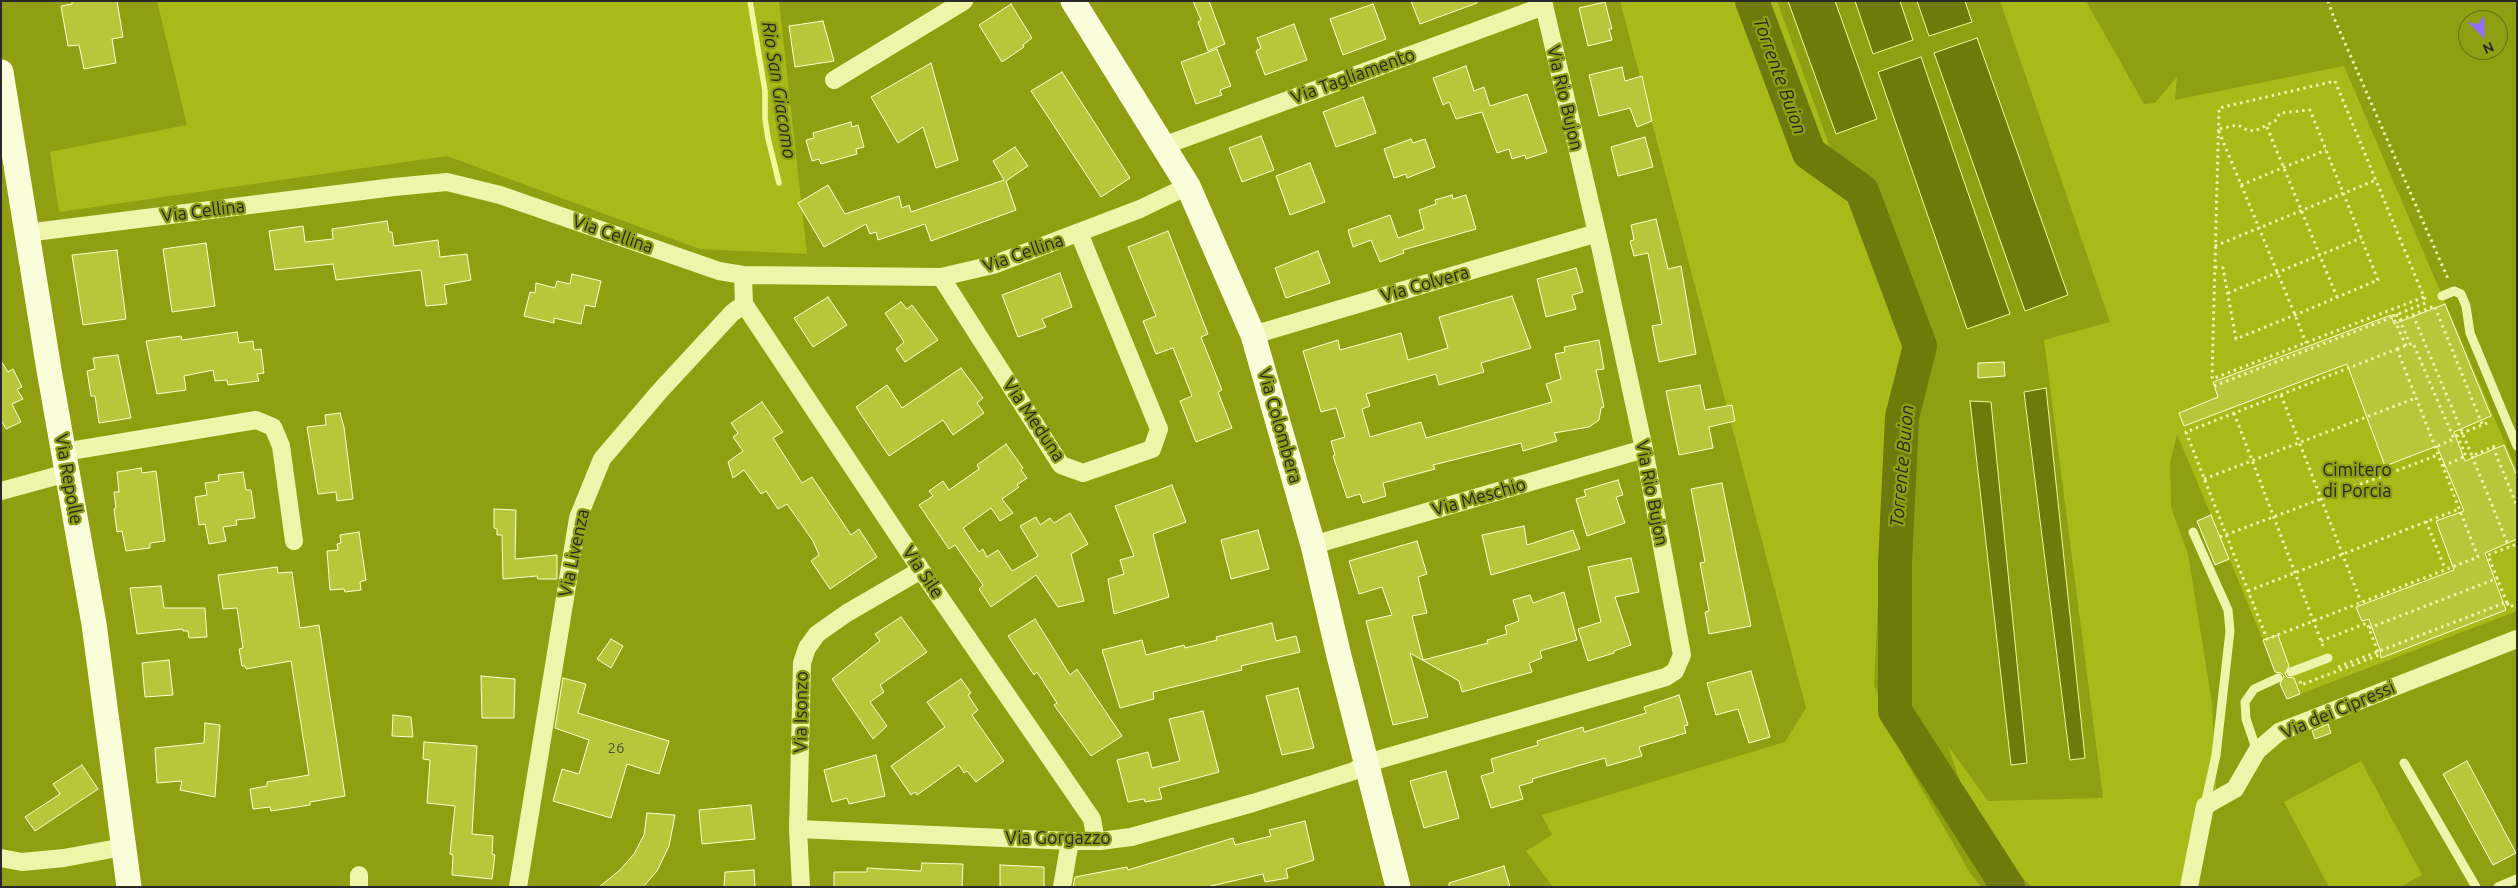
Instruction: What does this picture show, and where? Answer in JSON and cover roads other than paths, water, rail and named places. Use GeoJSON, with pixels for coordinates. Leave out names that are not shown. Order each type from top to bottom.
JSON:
{"type":"FeatureCollection","features":[{"type":"Feature","properties":{"kind":"street"},"geometry":{"type":"LineString","coordinates":[[834,80],[964,1]]}},
{"type":"Feature","properties":{"kind":"street","name":"Via Colombera"},"geometry":{"type":"LineString","coordinates":[[1077,3],[1188,186],[1253,335],[1313,545],[1339,656],[1398,887]]}},
{"type":"Feature","properties":{"kind":"street","name":"Via Tagliamento"},"geometry":{"type":"LineString","coordinates":[[1163,146],[1543,4]]}},
{"type":"Feature","properties":{"kind":"street","name":"Via Rio Bujon"},"geometry":{"type":"LineString","coordinates":[[1367,763],[1666,677],[1675,671],[1682,655],[1644,449],[1597,233],[1543,4]]}},
{"type":"Feature","properties":{"kind":"street","name":"Via Repolle"},"geometry":{"type":"LineString","coordinates":[[1,72],[26,233],[94,624],[129,887]]}},
{"type":"Feature","properties":{"kind":"street","name":"Via Cellina"},"geometry":{"type":"LineString","coordinates":[[26,233],[384,188],[447,182],[500,195],[720,271],[743,275],[941,277],[992,265],[1079,232],[1188,186]]}},
{"type":"Feature","properties":{"kind":"street","name":"Via Meduna"},"geometry":{"type":"LineString","coordinates":[[941,277],[1060,465],[1083,473],[1152,449],[1159,428],[1079,232]]}},
{"type":"Feature","properties":{"kind":"street","name":"Via Colvera"},"geometry":{"type":"LineString","coordinates":[[1253,335],[1597,233]]}},
{"type":"Feature","properties":{"kind":"street"},"geometry":{"type":"LineString","coordinates":[[743,275],[744,304]]}},
{"type":"Feature","properties":{"kind":"street","name":"Via Sile"},"geometry":{"type":"LineString","coordinates":[[744,304],[921,570],[1092,819],[1096,841]]}},
{"type":"Feature","properties":{"kind":"street","name":"Via Livenza"},"geometry":{"type":"LineString","coordinates":[[518,887],[578,518],[602,459],[732,313],[744,304]]}},
{"type":"Feature","properties":{"kind":"street"},"geometry":{"type":"LineString","coordinates":[[1,491],[66,462],[256,420],[273,427],[281,446],[294,541]]}},
{"type":"Feature","properties":{"kind":"street","name":"Via Meschio"},"geometry":{"type":"LineString","coordinates":[[1313,545],[1644,449]]}},
{"type":"Feature","properties":{"kind":"street","name":"Via Isonzo"},"geometry":{"type":"LineString","coordinates":[[801,887],[798,829],[802,663],[807,648],[818,634],[847,613],[921,570]]}},
{"type":"Feature","properties":{"kind":"street","name":"Via dei Cipressi"},"geometry":{"type":"LineString","coordinates":[[2204,806],[2235,789],[2257,751],[2279,732],[2517,639]]}},
{"type":"Feature","properties":{"kind":"street","name":"Via Gorgazzo"},"geometry":{"type":"LineString","coordinates":[[798,829],[1070,841],[1096,841],[1131,837],[1253,803],[1354,771],[1367,763]]}},
{"type":"Feature","properties":{"kind":"street"},"geometry":{"type":"LineString","coordinates":[[2190,887],[2204,806]]}},
{"type":"Feature","properties":{"kind":"street"},"geometry":{"type":"LineString","coordinates":[[1062,887],[1070,841]]}},
{"type":"Feature","properties":{"kind":"street"},"geometry":{"type":"LineString","coordinates":[[1,858],[22,862],[64,858],[123,847]]}},
{"type":"Feature","properties":{"kind":"lane"},"geometry":{"type":"LineString","coordinates":[[2440,300],[2454,291],[2461,294],[2466,306],[2470,333],[2517,446]]}},
{"type":"Feature","properties":{"kind":"lane"},"geometry":{"type":"LineString","coordinates":[[2193,532],[2228,610],[2230,631],[2216,755],[2204,806]]}},
{"type":"Feature","properties":{"kind":"lane"},"geometry":{"type":"LineString","coordinates":[[2292,672],[2328,658]]}},
{"type":"Feature","properties":{"kind":"lane"},"geometry":{"type":"LineString","coordinates":[[2257,751],[2246,720],[2245,702],[2254,689],[2278,678]]}},
{"type":"Feature","properties":{"kind":"lane"},"geometry":{"type":"LineString","coordinates":[[2404,763],[2476,887]]}},
{"type":"Feature","properties":{"kind":"lane"},"geometry":{"type":"LineString","coordinates":[[2498,887],[2517,879]]}},
{"type":"Feature","properties":{"kind":"waterway","name":"Rio San Giacomo"},"geometry":{"type":"LineString","coordinates":[[750,1],[765,91],[765,119],[768,138],[779,183]]}},
{"type":"Feature","properties":{"kind":"waterway","name":"Torrente Buion"},"geometry":{"type":"LineString","coordinates":[[1752,1],[1809,153],[1862,191],[1920,346],[1902,417],[1895,563],[1895,711],[2008,887]]}},
{"type":"Feature","properties":{"kind":"park label","name":"Cimitero di Porcia"},"geometry":{"type":"Point","coordinates":[2357,480]}}]}
